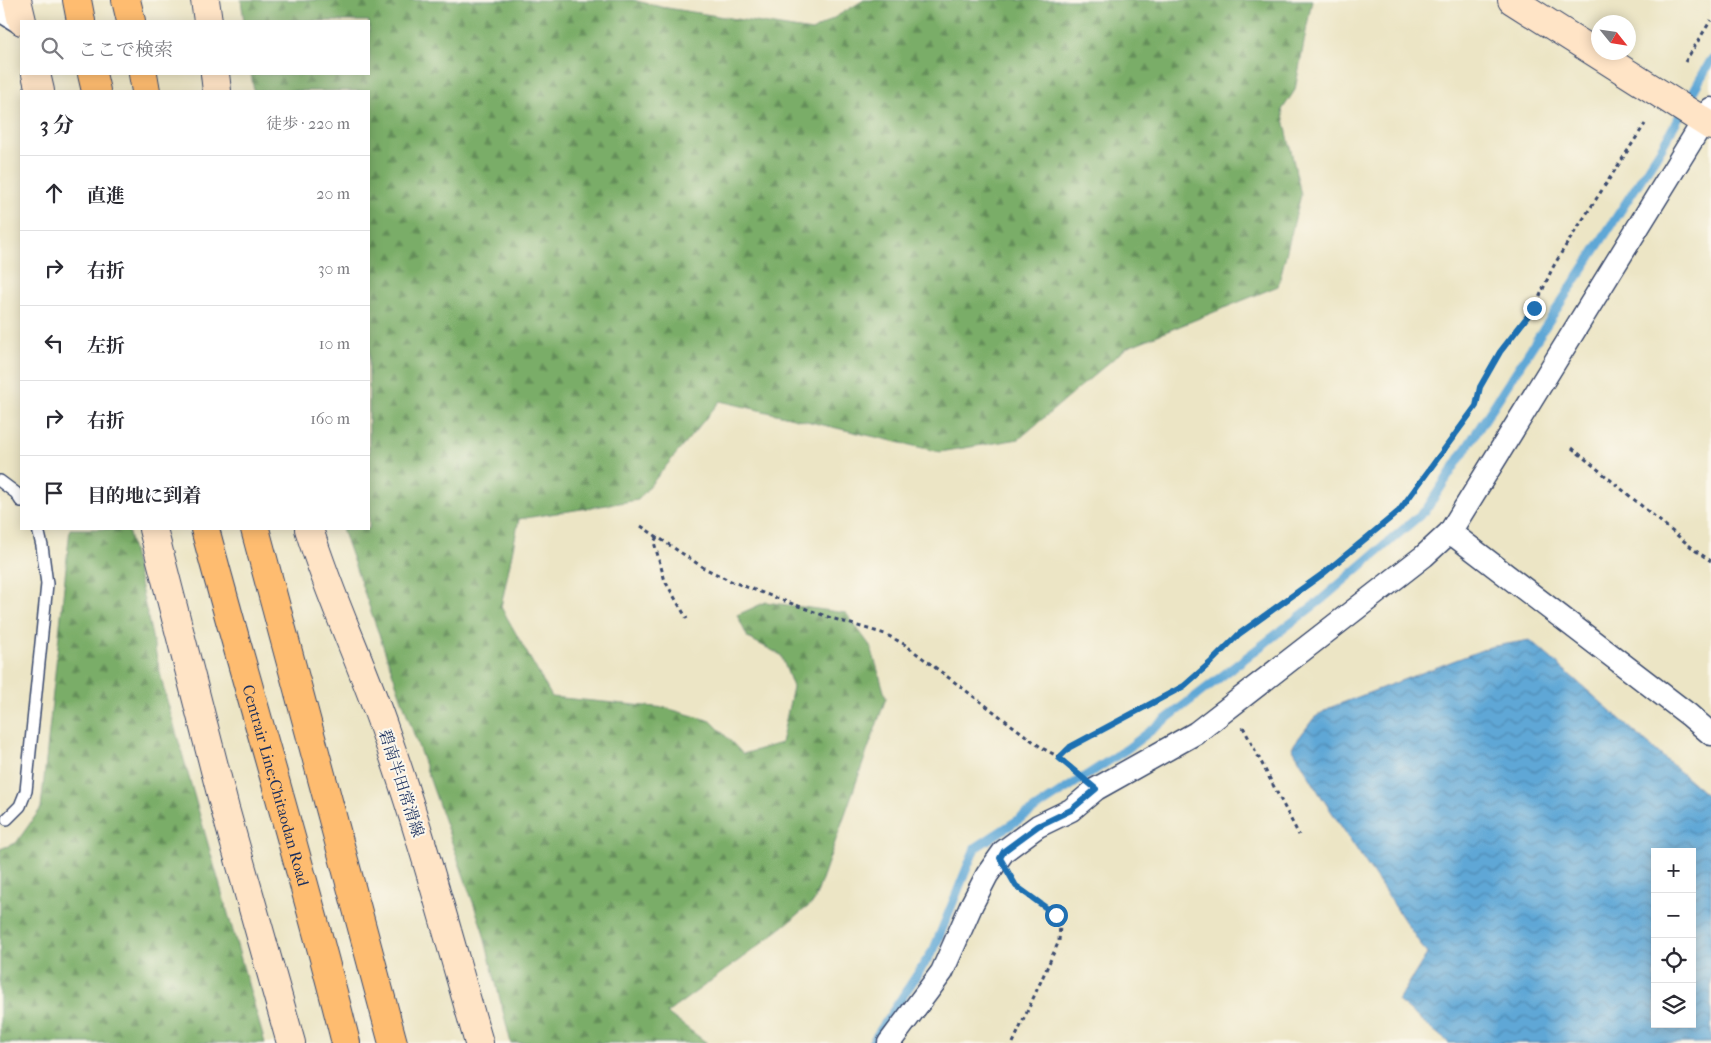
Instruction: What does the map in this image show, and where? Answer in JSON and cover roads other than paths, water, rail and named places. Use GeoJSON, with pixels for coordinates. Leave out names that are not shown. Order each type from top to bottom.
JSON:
{"type":"FeatureCollection","features":[{"type":"Feature","properties":{"kind":"highway"},"geometry":{"type":"LineString","coordinates":[[77,0],[81,20]]}},
{"type":"Feature","properties":{"kind":"highway"},"geometry":{"type":"LineString","coordinates":[[126,0],[131,20]]}},
{"type":"Feature","properties":{"kind":"highway"},"geometry":{"type":"LineString","coordinates":[[92,75],[96,90]]}},
{"type":"Feature","properties":{"kind":"highway"},"geometry":{"type":"LineString","coordinates":[[143,75],[146,90]]}},
{"type":"Feature","properties":{"kind":"highway","name":"Centrair Line;Chitaodan Road"},"geometry":{"type":"LineString","coordinates":[[205,530],[322,947],[346,1043]]}},
{"type":"Feature","properties":{"kind":"highway"},"geometry":{"type":"LineString","coordinates":[[255,530],[393,1043]]}},
{"type":"Feature","properties":{"kind":"main road"},"geometry":{"type":"LineString","coordinates":[[17,0],[22,20]]}},
{"type":"Feature","properties":{"kind":"main road"},"geometry":{"type":"LineString","coordinates":[[205,0],[208,20]]}},
{"type":"Feature","properties":{"kind":"main road"},"geometry":{"type":"LineString","coordinates":[[1512,0],[1708,119]]}},
{"type":"Feature","properties":{"kind":"main road"},"geometry":{"type":"LineString","coordinates":[[36,75],[40,90]]}},
{"type":"Feature","properties":{"kind":"main road"},"geometry":{"type":"LineString","coordinates":[[215,75],[217,90]]}},
{"type":"Feature","properties":{"kind":"main road"},"geometry":{"type":"LineString","coordinates":[[153,530],[225,809],[291,1043]]}},
{"type":"Feature","properties":{"kind":"main road","name":"碧南半田常滑線"},"geometry":{"type":"LineString","coordinates":[[309,530],[318,559],[385,730],[426,857],[479,1043]]}},
{"type":"Feature","properties":{"kind":"street"},"geometry":{"type":"LineString","coordinates":[[0,10],[20,21]]}},
{"type":"Feature","properties":{"kind":"street"},"geometry":{"type":"LineString","coordinates":[[889,1043],[942,972],[986,875],[1004,851],[1038,826],[1071,810],[1096,789],[1196,732],[1424,556],[1450,532],[1708,119]]}},
{"type":"Feature","properties":{"kind":"street"},"geometry":{"type":"LineString","coordinates":[[1450,532],[1689,715],[1711,734]]}},
{"type":"Feature","properties":{"kind":"lane"},"geometry":{"type":"LineString","coordinates":[[0,481],[16,493],[20,499]]}},
{"type":"Feature","properties":{"kind":"lane"},"geometry":{"type":"LineString","coordinates":[[7,819],[20,806],[26,791],[47,584],[38,530]]}},
{"type":"Feature","properties":{"kind":"water"},"geometry":{"type":"Polygon","coordinates":[[[1530,640],[1711,799],[1711,1043],[1449,1043],[1398,1001],[1427,954],[1319,793],[1292,747],[1314,718],[1329,708],[1490,647],[1530,640]]]}},
{"type":"Feature","properties":{"kind":"waterway"},"geometry":{"type":"LineString","coordinates":[[872,1043],[934,949],[975,848],[1127,749],[1321,600],[1426,510],[1662,147],[1711,60]]}}]}
